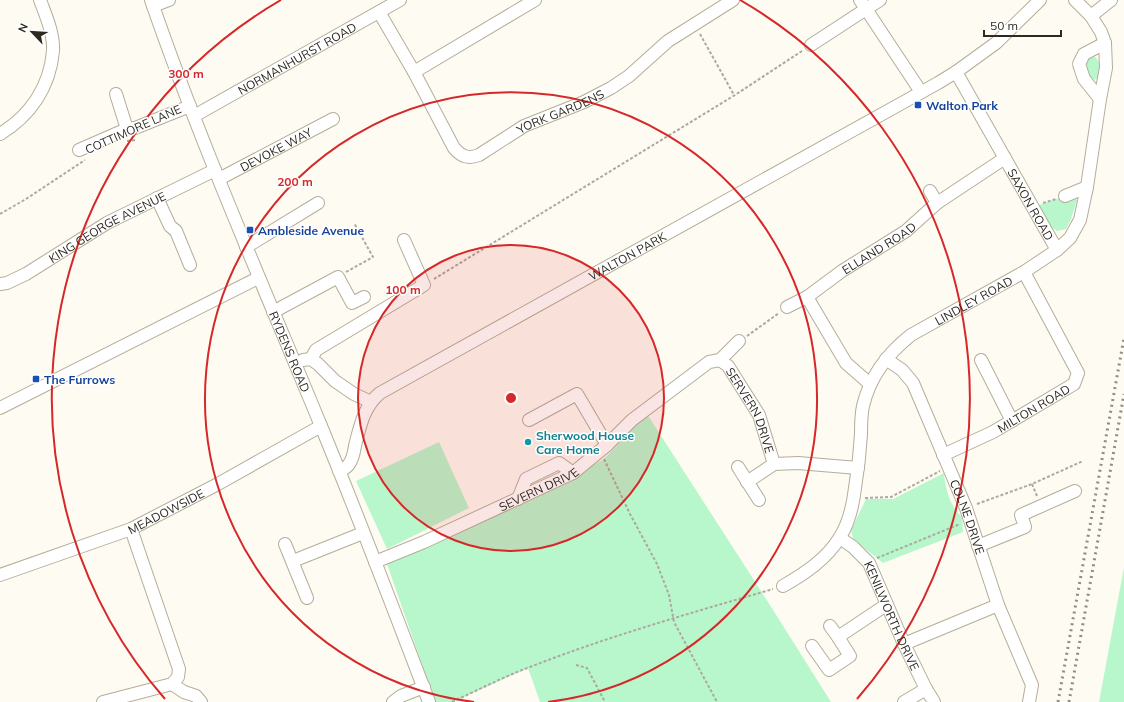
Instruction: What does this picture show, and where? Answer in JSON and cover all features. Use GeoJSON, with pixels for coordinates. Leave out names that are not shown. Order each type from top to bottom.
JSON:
{"type":"FeatureCollection","features":[{"type":"Feature","properties":{"kind":"street"},"geometry":{"type":"LineString","coordinates":[[0,134],[27,113],[40,93],[49,72],[53,51],[48,20],[40,0]]}},
{"type":"Feature","properties":{"kind":"street"},"geometry":{"type":"LineString","coordinates":[[152,3],[168,0]]}},
{"type":"Feature","properties":{"kind":"street","name":"NORMANHURST ROAD"},"geometry":{"type":"LineString","coordinates":[[84,154],[127,129],[192,111],[400,0]]}},
{"type":"Feature","properties":{"kind":"street"},"geometry":{"type":"LineString","coordinates":[[414,72],[535,0]]}},
{"type":"Feature","properties":{"kind":"street","name":"YORK GARDENS"},"geometry":{"type":"LineString","coordinates":[[379,12],[414,72],[454,148],[459,154],[465,157],[472,157],[524,126],[584,102],[611,88],[629,76],[668,41],[732,0]]}},
{"type":"Feature","properties":{"kind":"street"},"geometry":{"type":"LineString","coordinates":[[811,45],[863,4],[880,0]]}},
{"type":"Feature","properties":{"kind":"street","name":"WALTON PARK"},"geometry":{"type":"LineString","coordinates":[[339,471],[346,468],[350,463],[359,427],[371,402],[380,393],[956,72],[996,43],[1040,0]]}},
{"type":"Feature","properties":{"kind":"street","name":"LINDLEY ROAD"},"geometry":{"type":"LineString","coordinates":[[783,586],[804,575],[824,556],[840,538],[849,519],[854,498],[858,468],[863,408],[870,384],[896,346],[911,335],[1024,272],[1056,250],[1070,238],[1080,220],[1087,187],[1106,68],[1105,43],[1101,32],[1091,16],[1075,0]]}},
{"type":"Feature","properties":{"kind":"street"},"geometry":{"type":"LineString","coordinates":[[1091,16],[1111,0]]}},
{"type":"Feature","properties":{"kind":"street","name":"RYDENS ROAD"},"geometry":{"type":"LineString","coordinates":[[152,3],[217,175],[258,278],[321,426],[429,702]]}},
{"type":"Feature","properties":{"kind":"street"},"geometry":{"type":"LineString","coordinates":[[863,4],[921,92]]}},
{"type":"Feature","properties":{"kind":"street"},"geometry":{"type":"LineString","coordinates":[[1100,99],[1084,79],[1079,64],[1084,54],[1105,43]]}},
{"type":"Feature","properties":{"kind":"street","name":"SAXON ROAD"},"geometry":{"type":"LineString","coordinates":[[956,72],[1056,250]]}},
{"type":"Feature","properties":{"kind":"street"},"geometry":{"type":"LineString","coordinates":[[116,94],[127,129]]}},
{"type":"Feature","properties":{"kind":"street","name":"DEVOKE WAY"},"geometry":{"type":"LineString","coordinates":[[217,175],[333,119]]}},
{"type":"Feature","properties":{"kind":"street","name":"SAXON ROAD"},"geometry":{"type":"LineString","coordinates":[[937,203],[1005,158]]}},
{"type":"Feature","properties":{"kind":"street","name":"KING GEORGE AVENUE"},"geometry":{"type":"LineString","coordinates":[[0,284],[7,283],[26,274],[107,223],[157,198],[217,175]]}},
{"type":"Feature","properties":{"kind":"street"},"geometry":{"type":"LineString","coordinates":[[1064,196],[1087,187]]}},
{"type":"Feature","properties":{"kind":"street"},"geometry":{"type":"LineString","coordinates":[[930,191],[937,203]]}},
{"type":"Feature","properties":{"kind":"street"},"geometry":{"type":"LineString","coordinates":[[157,198],[170,226],[176,231],[190,265]]}},
{"type":"Feature","properties":{"kind":"street"},"geometry":{"type":"LineString","coordinates":[[246,248],[318,203]]}},
{"type":"Feature","properties":{"kind":"street","name":"ELLAND ROAD"},"geometry":{"type":"LineString","coordinates":[[787,307],[807,297],[842,271],[906,231],[937,203]]}},
{"type":"Feature","properties":{"kind":"street"},"geometry":{"type":"LineString","coordinates":[[311,359],[316,350],[424,285],[404,240]]}},
{"type":"Feature","properties":{"kind":"street","name":"MILTON ROAD"},"geometry":{"type":"LineString","coordinates":[[943,454],[993,432],[1074,384],[1078,373],[1024,272]]}},
{"type":"Feature","properties":{"kind":"street"},"geometry":{"type":"LineString","coordinates":[[273,312],[338,277],[352,303],[364,297]]}},
{"type":"Feature","properties":{"kind":"street"},"geometry":{"type":"LineString","coordinates":[[1,406],[258,278]]}},
{"type":"Feature","properties":{"kind":"street"},"geometry":{"type":"LineString","coordinates":[[807,297],[846,363],[870,384]]}},
{"type":"Feature","properties":{"kind":"street","name":"SEVERN DRIVE"},"geometry":{"type":"LineString","coordinates":[[374,562],[424,542],[573,473],[604,448],[632,420],[709,362],[720,360],[739,341]]}},
{"type":"Feature","properties":{"kind":"street"},"geometry":{"type":"LineString","coordinates":[[294,362],[311,359],[335,381],[354,394],[371,402]]}},
{"type":"Feature","properties":{"kind":"street","name":"COLNE DRIVE"},"geometry":{"type":"LineString","coordinates":[[886,359],[902,370],[913,383],[966,508],[998,605],[1032,685],[1029,702]]}},
{"type":"Feature","properties":{"kind":"street","name":"SERVERN DRIVE"},"geometry":{"type":"LineString","coordinates":[[720,360],[728,366],[759,415],[774,464]]}},
{"type":"Feature","properties":{"kind":"street"},"geometry":{"type":"LineString","coordinates":[[981,360],[1012,421]]}},
{"type":"Feature","properties":{"kind":"street"},"geometry":{"type":"LineString","coordinates":[[529,420],[576,394],[604,448]]}},
{"type":"Feature","properties":{"kind":"street","name":"MEADOWSIDE"},"geometry":{"type":"LineString","coordinates":[[0,575],[131,528],[218,484],[321,426]]}},
{"type":"Feature","properties":{"kind":"street","name":"SERVERN DRIVE"},"geometry":{"type":"LineString","coordinates":[[747,482],[774,464],[798,463],[858,468]]}},
{"type":"Feature","properties":{"kind":"street"},"geometry":{"type":"LineString","coordinates":[[738,467],[759,500]]}},
{"type":"Feature","properties":{"kind":"street"},"geometry":{"type":"LineString","coordinates":[[978,546],[1025,527],[1021,515],[1075,491]]}},
{"type":"Feature","properties":{"kind":"street"},"geometry":{"type":"LineString","coordinates":[[103,702],[172,684],[178,677],[178,669],[131,528]]}},
{"type":"Feature","properties":{"kind":"street"},"geometry":{"type":"LineString","coordinates":[[293,561],[363,533]]}},
{"type":"Feature","properties":{"kind":"street","name":"KENILWORTH DRIVE"},"geometry":{"type":"LineString","coordinates":[[840,538],[853,547],[869,563],[904,644],[934,702]]}},
{"type":"Feature","properties":{"kind":"street"},"geometry":{"type":"LineString","coordinates":[[285,544],[307,598]]}},
{"type":"Feature","properties":{"kind":"street"},"geometry":{"type":"LineString","coordinates":[[838,637],[886,605]]}},
{"type":"Feature","properties":{"kind":"street"},"geometry":{"type":"LineString","coordinates":[[904,644],[998,605]]}},
{"type":"Feature","properties":{"kind":"street"},"geometry":{"type":"LineString","coordinates":[[812,646],[828,670],[850,656],[830,626]]}},
{"type":"Feature","properties":{"kind":"street"},"geometry":{"type":"LineString","coordinates":[[172,684],[184,692],[196,696],[201,702]]}},
{"type":"Feature","properties":{"kind":"street"},"geometry":{"type":"LineString","coordinates":[[393,702],[401,696],[424,688]]}},
{"type":"Feature","properties":{"kind":"street"},"geometry":{"type":"LineString","coordinates":[[904,702],[926,689]]}},
{"type":"Feature","properties":{"kind":"path"},"geometry":{"type":"LineString","coordinates":[[694,24],[735,95]]}},
{"type":"Feature","properties":{"kind":"path"},"geometry":{"type":"LineString","coordinates":[[424,285],[735,95],[811,45]]}},
{"type":"Feature","properties":{"kind":"path","name":"COTTIMORE LANE"},"geometry":{"type":"LineString","coordinates":[[123,142],[133,141],[139,138]]}},
{"type":"Feature","properties":{"kind":"path","name":"COTTIMORE LANE"},"geometry":{"type":"LineString","coordinates":[[0,214],[26,199],[84,154]]}},
{"type":"Feature","properties":{"kind":"path"},"geometry":{"type":"LineString","coordinates":[[1032,207],[1064,196]]}},
{"type":"Feature","properties":{"kind":"path"},"geometry":{"type":"LineString","coordinates":[[338,277],[373,257],[354,223]]}},
{"type":"Feature","properties":{"kind":"path"},"geometry":{"type":"LineString","coordinates":[[739,341],[787,307]]}},
{"type":"Feature","properties":{"kind":"path"},"geometry":{"type":"LineString","coordinates":[[604,448],[630,514],[657,564],[669,595],[673,618],[717,702]]}},
{"type":"Feature","properties":{"kind":"path"},"geometry":{"type":"LineString","coordinates":[[966,508],[1032,484],[1083,461]]}},
{"type":"Feature","properties":{"kind":"path"},"geometry":{"type":"LineString","coordinates":[[854,498],[891,497],[948,467]]}},
{"type":"Feature","properties":{"kind":"path"},"geometry":{"type":"LineString","coordinates":[[869,563],[878,557],[970,520]]}},
{"type":"Feature","properties":{"kind":"path"},"geometry":{"type":"LineString","coordinates":[[452,702],[528,668],[582,648],[673,618],[783,586]]}},
{"type":"Feature","properties":{"kind":"path"},"geometry":{"type":"LineString","coordinates":[[576,665],[587,668],[605,702]]}},
{"type":"Feature","properties":{"kind":"green space"},"geometry":{"type":"Polygon","coordinates":[[[1091,56],[1097,59],[1100,67],[1098,79],[1093,80],[1089,79],[1083,62],[1091,56]]]}},
{"type":"Feature","properties":{"kind":"green space"},"geometry":{"type":"Polygon","coordinates":[[[1065,196],[1073,197],[1077,200],[1066,229],[1057,231],[1050,226],[1039,205],[1065,196]]]}},
{"type":"Feature","properties":{"kind":"green space"},"geometry":{"type":"Polygon","coordinates":[[[647,414],[831,702],[540,702],[528,668],[453,702],[435,702],[387,564],[529,501],[604,459],[647,414]]]}},
{"type":"Feature","properties":{"kind":"green space"},"geometry":{"type":"Polygon","coordinates":[[[439,442],[469,508],[387,549],[356,481],[439,442]]]}},
{"type":"Feature","properties":{"kind":"green space"},"geometry":{"type":"Polygon","coordinates":[[[944,473],[951,502],[962,517],[963,532],[883,563],[853,539],[851,530],[866,499],[893,499],[944,473]]]}},
{"type":"Feature","properties":{"kind":"green space"},"geometry":{"type":"Polygon","coordinates":[[[1124,567],[1124,702],[1099,702],[1124,567]]]}},
{"type":"Feature","properties":{"kind":"railway"},"geometry":{"type":"LineString","coordinates":[[1058,702],[1124,338]]}},
{"type":"Feature","properties":{"kind":"railway"},"geometry":{"type":"LineString","coordinates":[[1069,702],[1124,394]]}},
{"type":"Feature","properties":{"kind":"place","name":"Walton Park"},"geometry":{"type":"Point","coordinates":[918,105]}},
{"type":"Feature","properties":{"kind":"place","name":"Ambleside Avenue"},"geometry":{"type":"Point","coordinates":[250,230]}},
{"type":"Feature","properties":{"kind":"place","name":"The Furrows"},"geometry":{"type":"Point","coordinates":[36,379]}},
{"type":"Feature","properties":{"kind":"place","name":"Sherwood House Care Home"},"geometry":{"type":"Point","coordinates":[528,442]}}]}
